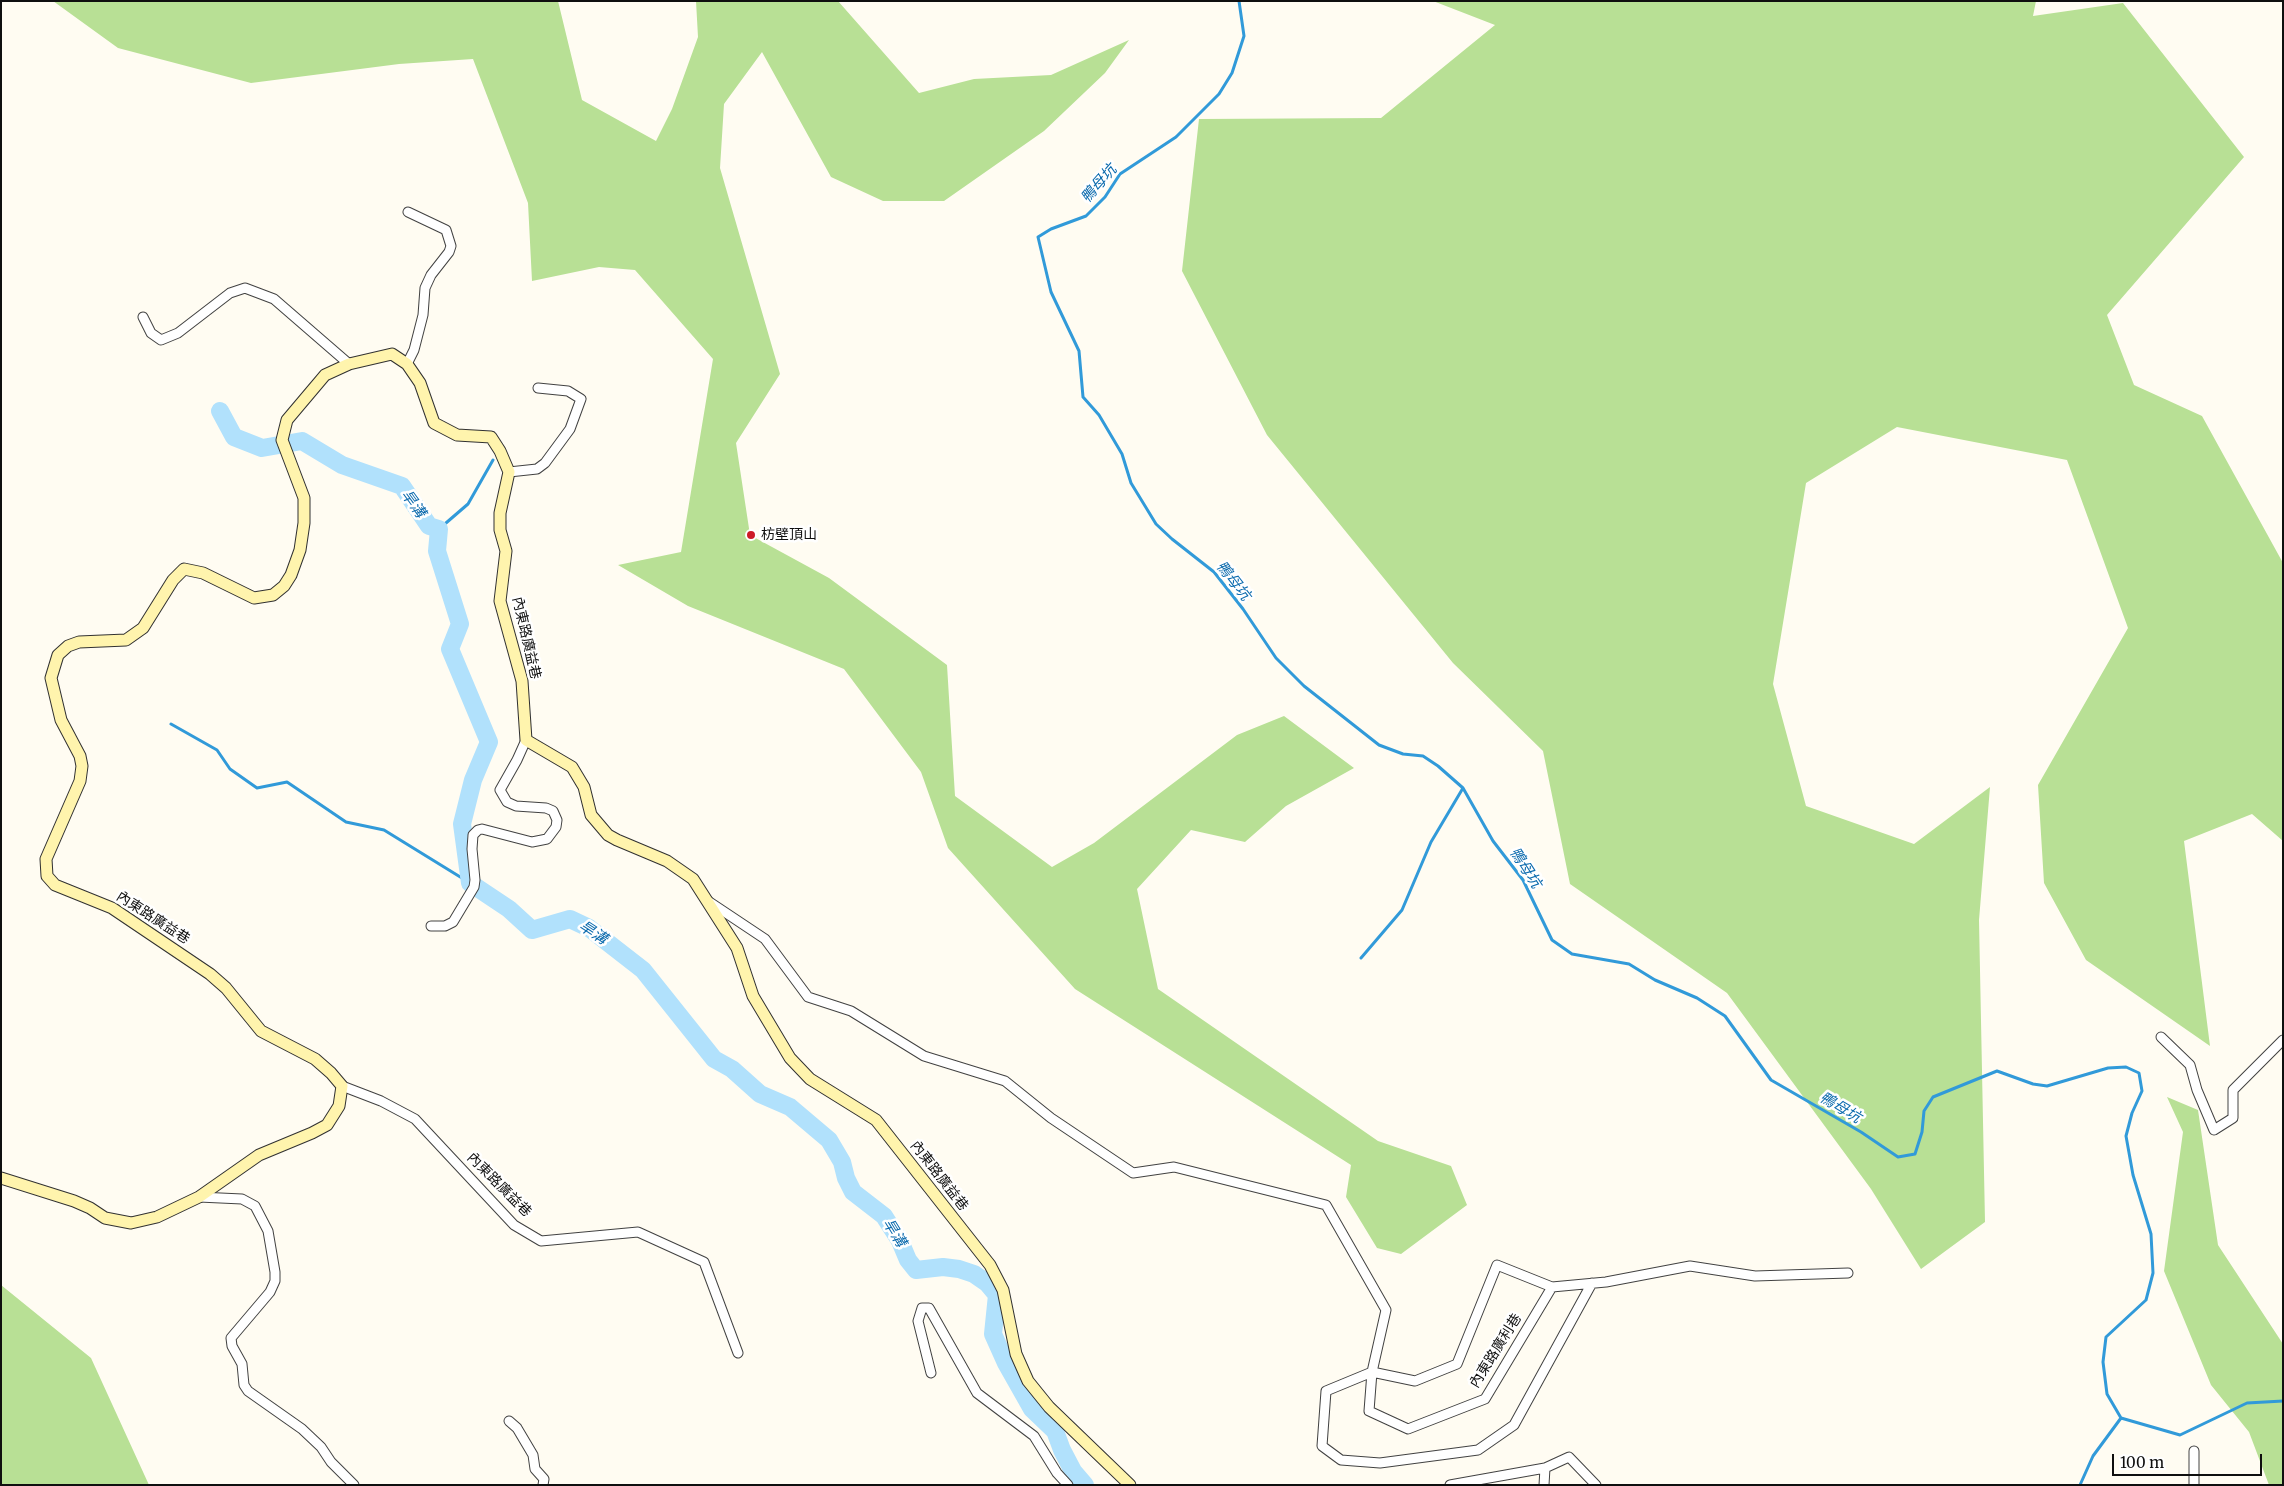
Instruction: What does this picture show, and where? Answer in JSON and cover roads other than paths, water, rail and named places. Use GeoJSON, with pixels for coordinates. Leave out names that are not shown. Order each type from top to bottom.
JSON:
{"type":"FeatureCollection","features":[{"type":"Feature","properties":{"kind":"street"},"geometry":{"type":"LineString","coordinates":[[408,212],[446,230],[451,246],[449,252],[431,275],[425,288],[423,315],[414,350],[407,364],[420,383],[434,423],[457,435],[491,437],[500,451],[509,472],[537,469],[545,463],[570,429],[581,399],[568,391],[538,388]]}},
{"type":"Feature","properties":{"kind":"street"},"geometry":{"type":"LineString","coordinates":[[143,317],[151,333],[161,340],[178,333],[230,293],[245,288],[274,299],[349,364]]}},
{"type":"Feature","properties":{"kind":"street","name":"內東路廣益巷"},"geometry":{"type":"LineString","coordinates":[[407,364],[392,354],[349,364],[325,375],[287,420],[282,440],[304,498],[304,523],[300,550],[291,575],[284,586],[273,595],[254,598],[203,573],[184,569],[173,580],[143,628],[126,640],[79,642],[68,646],[58,655],[51,678],[61,720],[80,756],[82,766],[80,781],[46,859],[47,876],[55,885],[112,908],[210,974],[226,988],[261,1031],[315,1059],[342,1086],[381,1101],[415,1119],[514,1225],[541,1241],[638,1232],[704,1262],[738,1353]]}},
{"type":"Feature","properties":{"kind":"street","name":"內東路廣益巷"},"geometry":{"type":"LineString","coordinates":[[509,472],[500,512],[500,530],[506,551],[500,601],[522,681],[526,740],[572,767],[584,787],[591,815],[608,834],[616,840],[667,862],[693,879],[737,948],[753,996],[790,1058],[810,1079],[876,1120],[990,1265],[1003,1290],[1016,1354],[1028,1381],[1049,1407],[1130,1485]]}},
{"type":"Feature","properties":{"kind":"street"},"geometry":{"type":"LineString","coordinates":[[431,926],[445,926],[453,922],[474,887],[472,849],[473,835],[478,830],[482,829],[532,842],[547,840],[556,827],[557,820],[553,811],[546,808],[516,806],[507,802],[500,790],[526,740]]}},
{"type":"Feature","properties":{"kind":"street","name":"內東路廣益巷"},"geometry":{"type":"LineString","coordinates":[[706,899],[765,939],[808,997],[851,1011],[924,1056],[1005,1081],[1051,1118],[1133,1173]]}},
{"type":"Feature","properties":{"kind":"street"},"geometry":{"type":"LineString","coordinates":[[2161,1037],[2190,1065],[2196,1090],[2214,1130],[2233,1118],[2233,1090],[2283,1040]]}},
{"type":"Feature","properties":{"kind":"street"},"geometry":{"type":"LineString","coordinates":[[1,1178],[74,1200],[105,1218],[131,1223],[157,1217],[199,1197],[259,1155],[327,1125],[340,1106],[342,1086]]}},
{"type":"Feature","properties":{"kind":"street","name":"內東路廣利巷"},"geometry":{"type":"LineString","coordinates":[[1133,1173],[1174,1167],[1326,1205],[1386,1310],[1372,1372],[1369,1411],[1408,1429],[1485,1398],[1552,1287]]}},
{"type":"Feature","properties":{"kind":"street"},"geometry":{"type":"LineString","coordinates":[[199,1197],[242,1199],[255,1206],[268,1232],[275,1281],[270,1292],[231,1338],[232,1346],[242,1364],[244,1385],[254,1397],[302,1429],[321,1447],[331,1462],[354,1485]]}},
{"type":"Feature","properties":{"kind":"street"},"geometry":{"type":"LineString","coordinates":[[1592,1283],[1514,1425],[1478,1450],[1380,1463],[1341,1460],[1322,1446],[1326,1392],[1372,1372],[1415,1381],[1457,1364],[1497,1265],[1552,1287],[1592,1283],[1690,1266],[1755,1276],[1848,1273]]}},
{"type":"Feature","properties":{"kind":"street"},"geometry":{"type":"LineString","coordinates":[[931,1372],[918,1321],[922,1308],[929,1308],[977,1393],[1034,1436],[1056,1473],[1068,1485]]}},
{"type":"Feature","properties":{"kind":"street"},"geometry":{"type":"LineString","coordinates":[[509,1421],[517,1428],[533,1455],[535,1469],[544,1479],[543,1485]]}},
{"type":"Feature","properties":{"kind":"street"},"geometry":{"type":"LineString","coordinates":[[2194,1451],[2194,1485]]}},
{"type":"Feature","properties":{"kind":"street"},"geometry":{"type":"LineString","coordinates":[[1450,1485],[1544,1468],[1569,1458],[1596,1485]]}},
{"type":"Feature","properties":{"kind":"street"},"geometry":{"type":"LineString","coordinates":[[1544,1468],[1544,1485]]}},
{"type":"Feature","properties":{"kind":"waterway","name":"鴨母坑"},"geometry":{"type":"LineString","coordinates":[[1239,1],[1244,36],[1232,73],[1219,94],[1176,137],[1120,174],[1105,197],[1086,216],[1051,229],[1038,237],[1051,292],[1079,351],[1083,397],[1099,415],[1122,454],[1131,483],[1156,524],[1214,572],[1243,609],[1276,658],[1304,686],[1379,745],[1403,754],[1423,756],[1438,766],[1463,788],[1493,841],[1523,880],[1552,940],[1572,954],[1629,964],[1655,980],[1697,998],[1725,1016],[1771,1080],[1861,1132],[1898,1157],[1915,1154],[1922,1132],[1924,1111],[1933,1097],[1997,1071],[2033,1084],[2047,1086],[2108,1068],[2126,1067],[2139,1073],[2142,1091],[2132,1113],[2126,1136],[2133,1175],[2151,1234],[2153,1273],[2146,1300],[2106,1337],[2103,1362],[2107,1394],[2121,1418]]}},
{"type":"Feature","properties":{"kind":"waterway","name":"旱溝"},"geometry":{"type":"LineString","coordinates":[[220,411],[234,437],[262,448],[302,441],[342,465],[402,486],[429,526],[439,529],[437,551],[460,624],[450,649],[489,742],[473,780],[462,824],[470,883],[509,909],[532,930],[570,919],[589,928],[643,970],[714,1059],[732,1069],[760,1094],[790,1107],[829,1140],[842,1162],[846,1178],[853,1192],[884,1216],[900,1241],[908,1260],[916,1270],[943,1267],[959,1269],[974,1274],[987,1283],[997,1295],[993,1334],[1006,1363],[1032,1409],[1055,1431],[1073,1471],[1085,1485]]}},
{"type":"Feature","properties":{"kind":"waterway"},"geometry":{"type":"LineString","coordinates":[[439,529],[468,504],[493,460]]}},
{"type":"Feature","properties":{"kind":"waterway"},"geometry":{"type":"LineString","coordinates":[[171,724],[217,750],[230,769],[257,788],[287,782],[346,822],[384,830],[470,883]]}},
{"type":"Feature","properties":{"kind":"waterway"},"geometry":{"type":"LineString","coordinates":[[1361,958],[1402,910],[1431,842],[1463,788]]}},
{"type":"Feature","properties":{"kind":"waterway"},"geometry":{"type":"LineString","coordinates":[[2080,1485],[2093,1456],[2121,1418],[2180,1435],[2247,1403],[2283,1401]]}},
{"type":"Feature","properties":{"kind":"place","name":"枋壁頂山"},"geometry":{"type":"Point","coordinates":[751,535]}}]}
